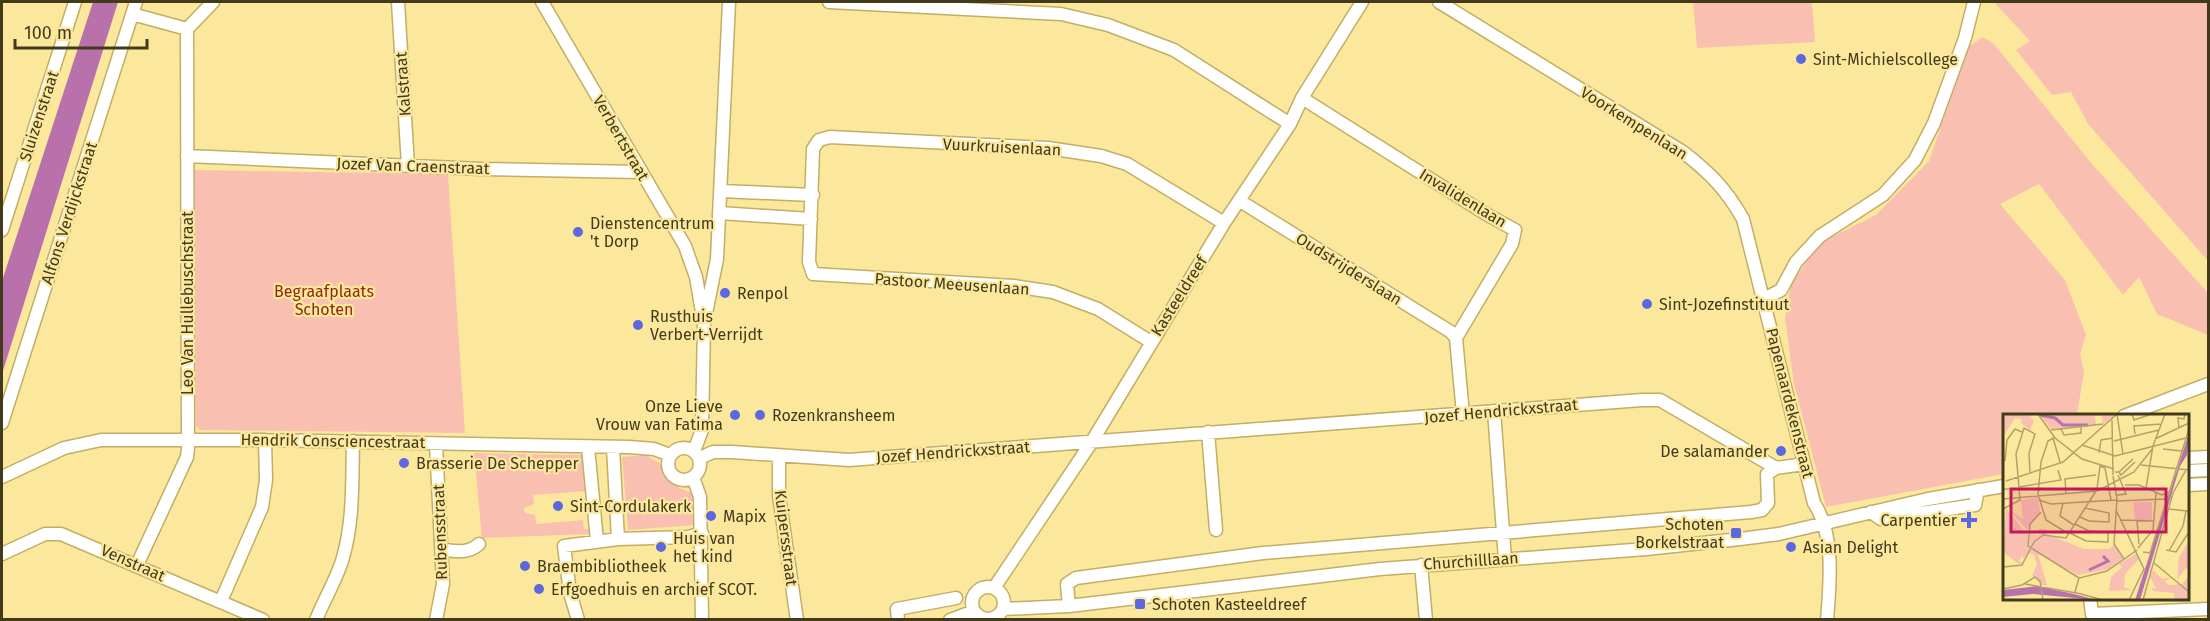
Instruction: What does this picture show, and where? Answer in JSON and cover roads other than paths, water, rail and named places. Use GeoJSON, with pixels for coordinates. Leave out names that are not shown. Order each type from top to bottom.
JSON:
{"type":"FeatureCollection","features":[{"type":"Feature","properties":{"kind":"street","name":"Sluizenstraat"},"geometry":{"type":"LineString","coordinates":[[2,230],[75,2]]}},
{"type":"Feature","properties":{"kind":"street","name":"Alfons Verdijckstraat"},"geometry":{"type":"LineString","coordinates":[[2,423],[136,2]]}},
{"type":"Feature","properties":{"kind":"street"},"geometry":{"type":"LineString","coordinates":[[132,14],[187,29],[213,2]]}},
{"type":"Feature","properties":{"kind":"street","name":"Kalstraat"},"geometry":{"type":"LineString","coordinates":[[398,2],[408,166]]}},
{"type":"Feature","properties":{"kind":"street","name":"Verbertstraat"},"geometry":{"type":"LineString","coordinates":[[542,2],[685,246],[696,277],[704,323],[702,430],[697,455],[699,469],[693,477]]}},
{"type":"Feature","properties":{"kind":"street","name":"Verbertstraat"},"geometry":{"type":"LineString","coordinates":[[704,323],[716,270],[729,2]]}},
{"type":"Feature","properties":{"kind":"street"},"geometry":{"type":"LineString","coordinates":[[829,2],[1061,14],[1096,21],[1174,50],[1290,124]]}},
{"type":"Feature","properties":{"kind":"street","name":"Kasteeldreef"},"geometry":{"type":"LineString","coordinates":[[994,588],[1090,443],[1224,224],[1290,124],[1302,98],[1362,2]]}},
{"type":"Feature","properties":{"kind":"street","name":"Voorkempenlaan"},"geometry":{"type":"LineString","coordinates":[[1439,2],[1683,152],[1714,177],[1743,219],[1764,299]]}},
{"type":"Feature","properties":{"kind":"street"},"geometry":{"type":"LineString","coordinates":[[1764,299],[1781,290],[1796,262],[1820,236],[1883,195],[1916,160],[1934,123],[1965,38],[1974,2]]}},
{"type":"Feature","properties":{"kind":"street","name":"Leo Van Hullebuschstraat"},"geometry":{"type":"LineString","coordinates":[[136,565],[187,457],[187,29]]}},
{"type":"Feature","properties":{"kind":"street","name":"Invalidenlaan"},"geometry":{"type":"LineString","coordinates":[[1302,98],[1515,230],[1512,244],[1456,338]]}},
{"type":"Feature","properties":{"kind":"street","name":"Vuurkruisenlaan"},"geometry":{"type":"LineString","coordinates":[[813,274],[809,262],[813,149],[819,140],[830,137],[1048,148],[1101,156],[1127,164],[1224,224]]}},
{"type":"Feature","properties":{"kind":"street","name":"Jozef Van Craenstraat"},"geometry":{"type":"LineString","coordinates":[[187,156],[408,166],[640,172]]}},
{"type":"Feature","properties":{"kind":"street"},"geometry":{"type":"LineString","coordinates":[[721,191],[813,195]]}},
{"type":"Feature","properties":{"kind":"street","name":"Oudstrijderslaan"},"geometry":{"type":"LineString","coordinates":[[1240,201],[1451,332],[1456,338]]}},
{"type":"Feature","properties":{"kind":"street"},"geometry":{"type":"LineString","coordinates":[[720,213],[811,219]]}},
{"type":"Feature","properties":{"kind":"street"},"geometry":{"type":"LineString","coordinates":[[696,277],[716,270]]}},
{"type":"Feature","properties":{"kind":"street","name":"Pastoor Meeusenlaan"},"geometry":{"type":"LineString","coordinates":[[813,274],[1014,286],[1053,292],[1098,309],[1151,342]]}},
{"type":"Feature","properties":{"kind":"street","name":"Papenaardekenstraat"},"geometry":{"type":"LineString","coordinates":[[1764,299],[1814,503],[1824,523],[1830,578],[1827,620]]}},
{"type":"Feature","properties":{"kind":"street"},"geometry":{"type":"LineString","coordinates":[[1456,338],[1463,414]]}},
{"type":"Feature","properties":{"kind":"street"},"geometry":{"type":"LineString","coordinates":[[2129,414],[2208,384]]}},
{"type":"Feature","properties":{"kind":"street","name":"Jozef Hendrickxstraat"},"geometry":{"type":"LineString","coordinates":[[697,455],[713,452],[849,460],[1660,400],[1776,468]]}},
{"type":"Feature","properties":{"kind":"street"},"geometry":{"type":"LineString","coordinates":[[1494,411],[1505,559]]}},
{"type":"Feature","properties":{"kind":"street"},"geometry":{"type":"LineString","coordinates":[[1208,432],[1215,530]]}},
{"type":"Feature","properties":{"kind":"street","name":"Hendrik Consciencestraat"},"geometry":{"type":"LineString","coordinates":[[2,477],[55,451],[83,442],[188,439],[353,441],[654,448],[670,455]]}},
{"type":"Feature","properties":{"kind":"street"},"geometry":{"type":"LineString","coordinates":[[221,601],[262,507],[266,480],[265,440]]}},
{"type":"Feature","properties":{"kind":"street"},"geometry":{"type":"LineString","coordinates":[[316,620],[341,564],[347,542],[352,507],[353,441]]}},
{"type":"Feature","properties":{"kind":"street","name":"Rubensstraat"},"geometry":{"type":"LineString","coordinates":[[436,444],[443,584],[436,620]]}},
{"type":"Feature","properties":{"kind":"street"},"geometry":{"type":"LineString","coordinates":[[588,447],[597,541]]}},
{"type":"Feature","properties":{"kind":"street"},"geometry":{"type":"LineString","coordinates":[[613,447],[618,539]]}},
{"type":"Feature","properties":{"kind":"street"},"geometry":{"type":"LineString","coordinates":[[697,455],[684,447],[670,455],[668,466],[673,475],[682,480],[693,477],[700,497],[702,620]]}},
{"type":"Feature","properties":{"kind":"street","name":"Kuipersstraat"},"geometry":{"type":"LineString","coordinates":[[779,456],[779,496],[797,620]]}},
{"type":"Feature","properties":{"kind":"street"},"geometry":{"type":"LineString","coordinates":[[2189,458],[2208,457]]}},
{"type":"Feature","properties":{"kind":"street"},"geometry":{"type":"LineString","coordinates":[[1776,468],[1804,464]]}},
{"type":"Feature","properties":{"kind":"street","name":"Churchilllaan"},"geometry":{"type":"LineString","coordinates":[[1069,606],[1067,584],[1076,578],[1263,553],[1762,510],[1768,503],[1767,474],[1776,468]]}},
{"type":"Feature","properties":{"kind":"street"},"geometry":{"type":"LineString","coordinates":[[2189,471],[2208,470]]}},
{"type":"Feature","properties":{"kind":"street"},"geometry":{"type":"LineString","coordinates":[[2189,485],[2208,484]]}},
{"type":"Feature","properties":{"kind":"street","name":"Churchilllaan"},"geometry":{"type":"LineString","coordinates":[[1003,609],[1069,606],[1300,577],[1421,565],[1779,534],[1871,512],[1881,519],[1975,505],[1978,490],[2003,486]]}},
{"type":"Feature","properties":{"kind":"street"},"geometry":{"type":"LineString","coordinates":[[578,620],[570,593],[564,546],[618,539],[689,537],[702,533]]}},
{"type":"Feature","properties":{"kind":"street","name":"Venstraat"},"geometry":{"type":"LineString","coordinates":[[2,554],[45,534],[61,534],[263,620]]}},
{"type":"Feature","properties":{"kind":"street"},"geometry":{"type":"LineString","coordinates":[[442,549],[461,551],[476,548],[479,544]]}},
{"type":"Feature","properties":{"kind":"street"},"geometry":{"type":"LineString","coordinates":[[1421,565],[1426,620]]}},
{"type":"Feature","properties":{"kind":"street"},"geometry":{"type":"LineString","coordinates":[[950,620],[981,616],[995,617],[1003,609],[1001,595],[994,588],[983,588],[974,595],[981,616]]}},
{"type":"Feature","properties":{"kind":"street"},"geometry":{"type":"LineString","coordinates":[[898,620],[897,609],[957,598]]}},
{"type":"Feature","properties":{"kind":"street"},"geometry":{"type":"LineString","coordinates":[[2090,600],[2091,614],[2208,609]]}},
{"type":"Feature","properties":{"kind":"place","name":"Sint-Michielscollege"},"geometry":{"type":"Point","coordinates":[1801,59]}},
{"type":"Feature","properties":{"kind":"place","name":"Dienstencentrum 't Dorp"},"geometry":{"type":"Point","coordinates":[578,232]}},
{"type":"Feature","properties":{"kind":"place","name":"Renpol"},"geometry":{"type":"Point","coordinates":[725,293]}},
{"type":"Feature","properties":{"kind":"place","name":"Sint-Jozefinstituut"},"geometry":{"type":"Point","coordinates":[1647,304]}},
{"type":"Feature","properties":{"kind":"place","name":"Rusthuis Verbert-Verrijdt"},"geometry":{"type":"Point","coordinates":[638,325]}},
{"type":"Feature","properties":{"kind":"place","name":"Onze Lieve Vrouw van Fatima"},"geometry":{"type":"Point","coordinates":[735,415]}},
{"type":"Feature","properties":{"kind":"place","name":"Rozenkransheem"},"geometry":{"type":"Point","coordinates":[760,415]}},
{"type":"Feature","properties":{"kind":"place","name":"De salamander"},"geometry":{"type":"Point","coordinates":[1781,451]}},
{"type":"Feature","properties":{"kind":"place","name":"Brasserie De Schepper"},"geometry":{"type":"Point","coordinates":[404,463]}},
{"type":"Feature","properties":{"kind":"place","name":"Sint-Cordulakerk"},"geometry":{"type":"Point","coordinates":[558,506]}},
{"type":"Feature","properties":{"kind":"place","name":"Mapix"},"geometry":{"type":"Point","coordinates":[711,516]}},
{"type":"Feature","properties":{"kind":"place","name":"Carpentier"},"geometry":{"type":"Point","coordinates":[1969,520]}},
{"type":"Feature","properties":{"kind":"place","name":"Schoten Borkelstraat"},"geometry":{"type":"Point","coordinates":[1736,533]}},
{"type":"Feature","properties":{"kind":"place","name":"Huis van het kind"},"geometry":{"type":"Point","coordinates":[661,547]}},
{"type":"Feature","properties":{"kind":"place","name":"Asian Delight"},"geometry":{"type":"Point","coordinates":[1791,547]}},
{"type":"Feature","properties":{"kind":"place","name":"Braembibliotheek"},"geometry":{"type":"Point","coordinates":[525,566]}},
{"type":"Feature","properties":{"kind":"place","name":"Erfgoedhuis en archief SCOT."},"geometry":{"type":"Point","coordinates":[539,589]}},
{"type":"Feature","properties":{"kind":"place","name":"Schoten Kasteeldreef"},"geometry":{"type":"Point","coordinates":[1140,604]}},
{"type":"Feature","properties":{"kind":"park label","name":"Begraafplaats Schoten"},"geometry":{"type":"Point","coordinates":[324,300]}}]}
